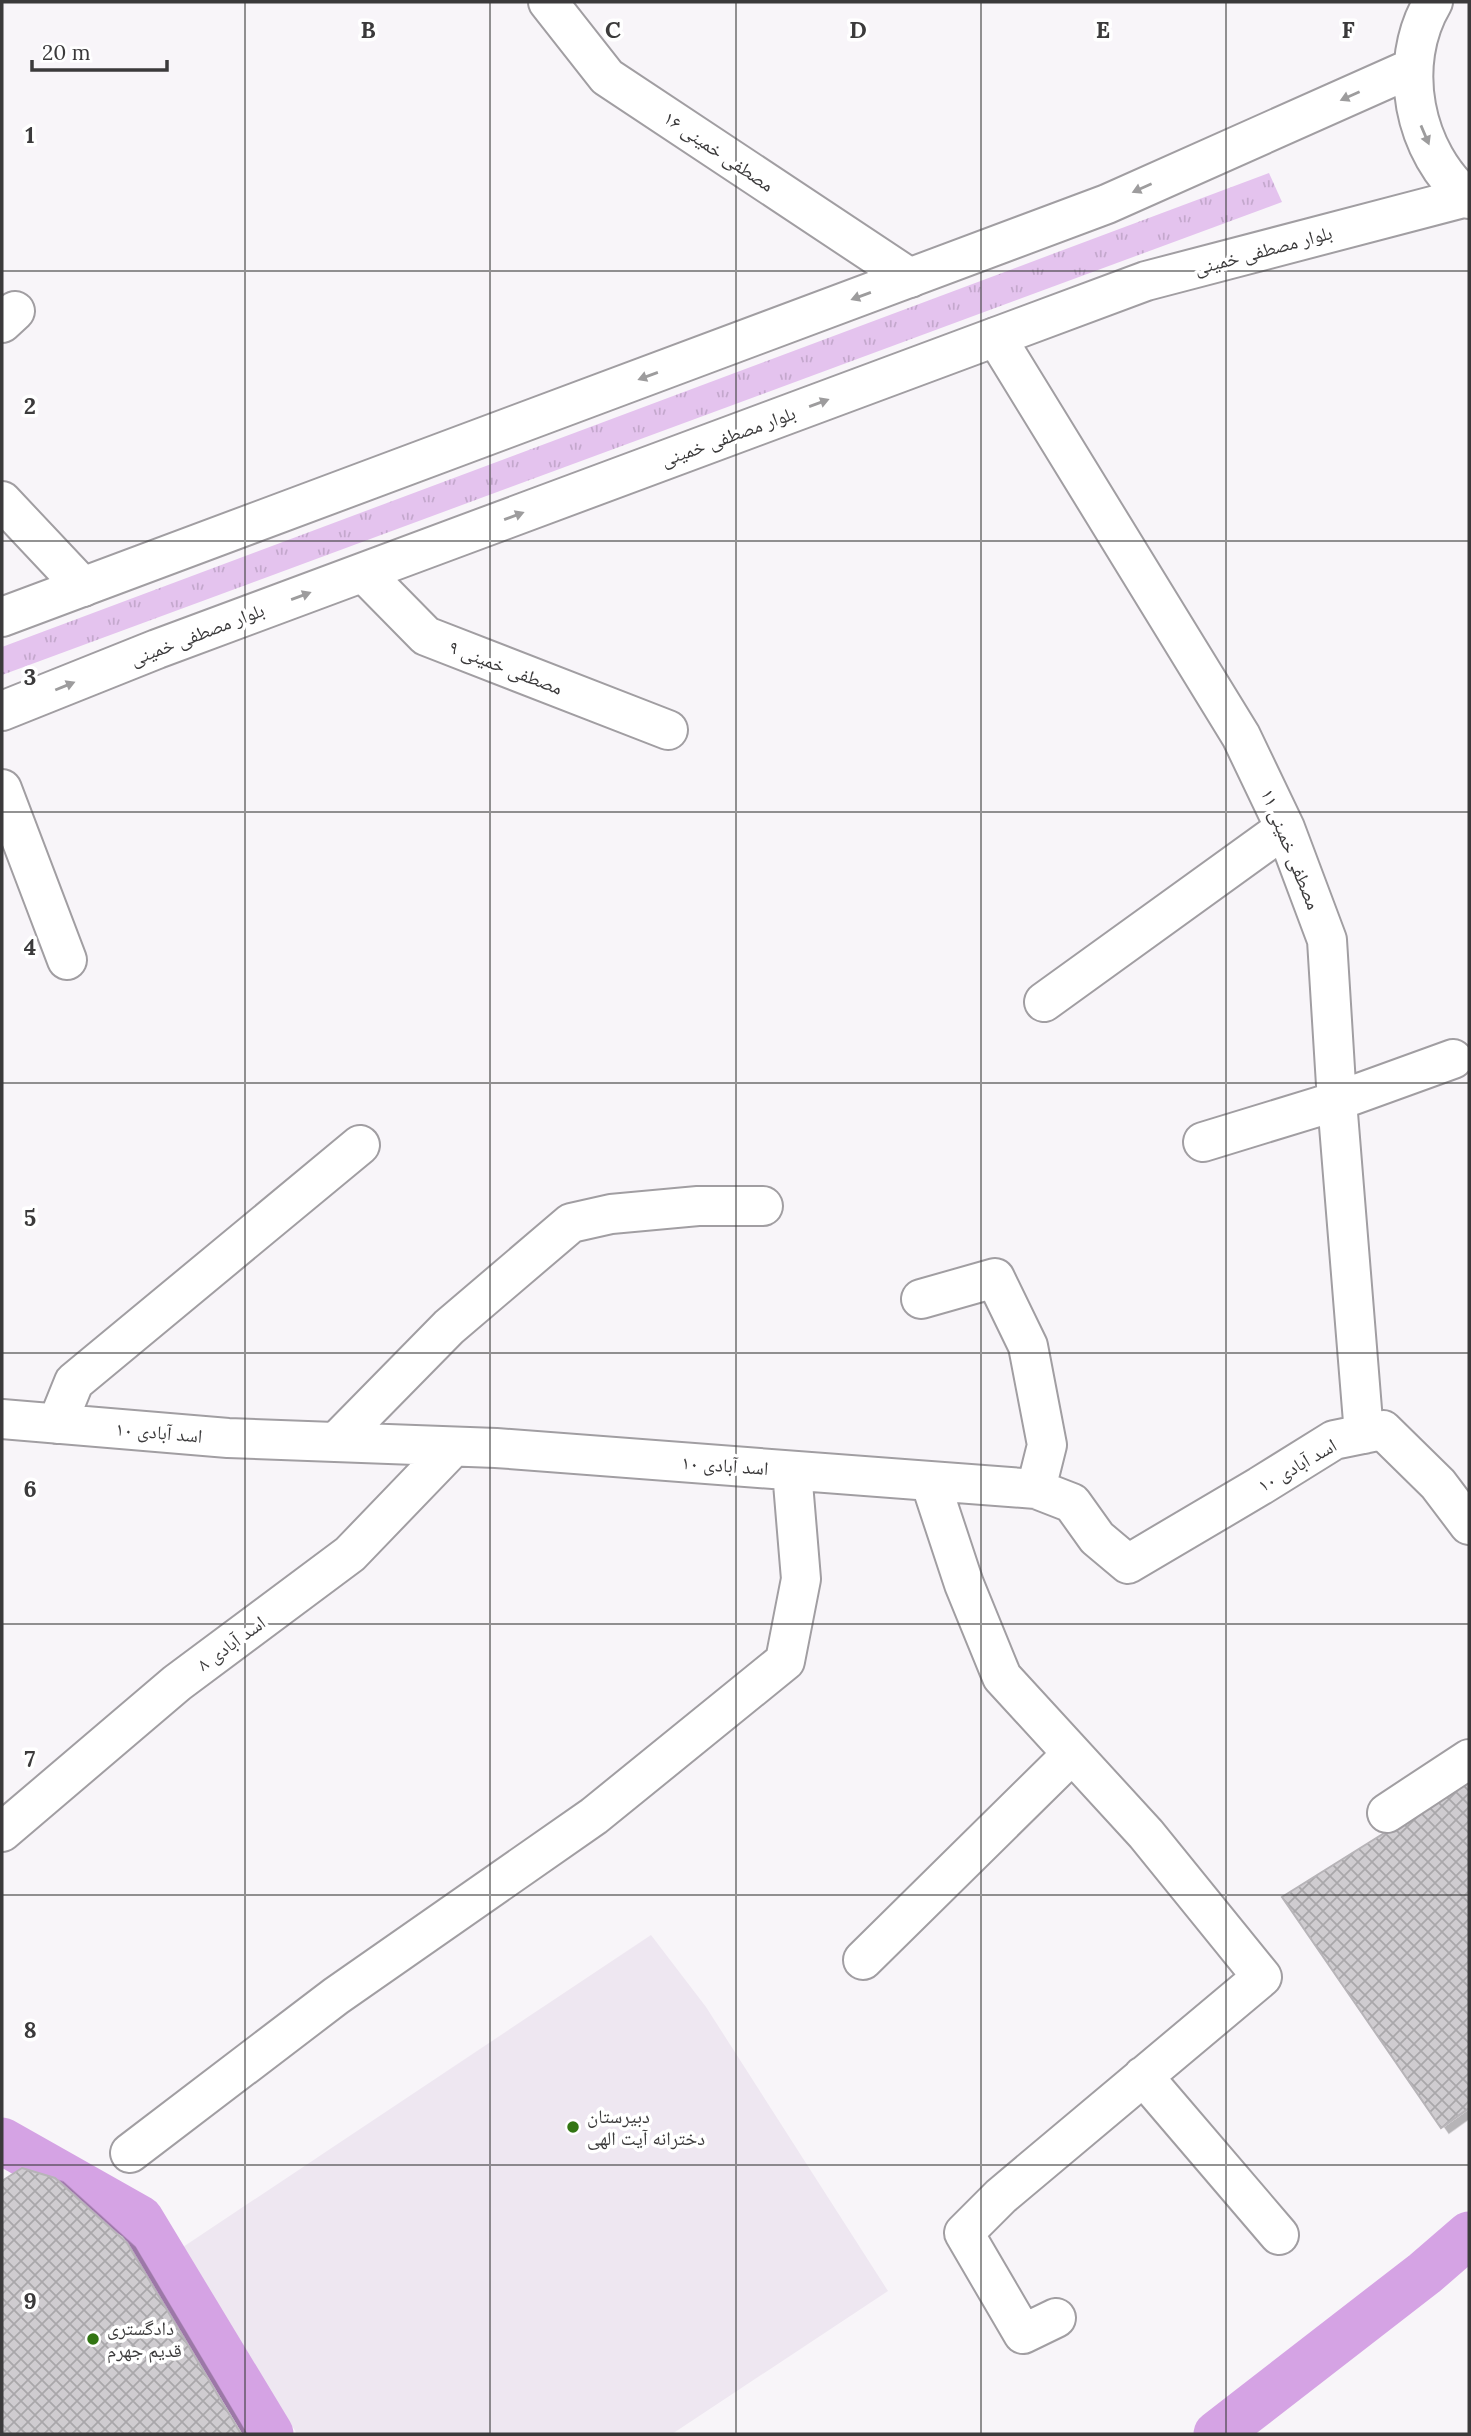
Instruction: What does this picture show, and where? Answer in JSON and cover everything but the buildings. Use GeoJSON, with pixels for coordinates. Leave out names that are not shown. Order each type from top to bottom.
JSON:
{"type":"FeatureCollection","features":[{"type":"Feature","properties":{"kind":"street","name":"مصطفی خمینی ۱۶"},"geometry":{"type":"LineString","coordinates":[[548,2],[607,77],[910,278]]}},
{"type":"Feature","properties":{"kind":"street"},"geometry":{"type":"LineString","coordinates":[[1424,8],[1412,68],[1417,116],[1436,161],[1468,198]]}},
{"type":"Feature","properties":{"kind":"street"},"geometry":{"type":"LineString","coordinates":[[2,617],[1107,204],[1412,68]]}},
{"type":"Feature","properties":{"kind":"street","name":"بلوار مصطفی خمینی"},"geometry":{"type":"LineString","coordinates":[[2,711],[157,649],[1146,281],[1468,198]]}},
{"type":"Feature","properties":{"kind":"street","name":"مصطفی خمینی ۱۱"},"geometry":{"type":"LineString","coordinates":[[996,337],[1241,736],[1285,828],[1327,940],[1337,1101],[1374,1432]]}},
{"type":"Feature","properties":{"kind":"street"},"geometry":{"type":"LineString","coordinates":[[2,501],[83,587]]}},
{"type":"Feature","properties":{"kind":"street","name":"مصطفی خمینی ۹"},"geometry":{"type":"LineString","coordinates":[[364,572],[426,636],[668,730]]}},
{"type":"Feature","properties":{"kind":"street"},"geometry":{"type":"LineString","coordinates":[[2,789],[67,960]]}},
{"type":"Feature","properties":{"kind":"street"},"geometry":{"type":"LineString","coordinates":[[1044,1002],[1285,828]]}},
{"type":"Feature","properties":{"kind":"street"},"geometry":{"type":"LineString","coordinates":[[1203,1142],[1337,1101],[1453,1059]]}},
{"type":"Feature","properties":{"kind":"street"},"geometry":{"type":"LineString","coordinates":[[57,1424],[74,1382],[360,1145]]}},
{"type":"Feature","properties":{"kind":"street"},"geometry":{"type":"LineString","coordinates":[[336,1442],[449,1328],[572,1223],[611,1214],[698,1206],[762,1206]]}},
{"type":"Feature","properties":{"kind":"street"},"geometry":{"type":"LineString","coordinates":[[921,1299],[995,1278],[1028,1346],[1048,1445],[1036,1489]]}},
{"type":"Feature","properties":{"kind":"street","name":"اسد آبادی ۱۰"},"geometry":{"type":"LineString","coordinates":[[2,1419],[228,1438],[496,1448],[1036,1489],[1072,1503],[1097,1538],[1128,1564],[1334,1440],[1374,1432]]}},
{"type":"Feature","properties":{"kind":"street"},"geometry":{"type":"LineString","coordinates":[[1374,1432],[1438,1485],[1469,1525]]}},
{"type":"Feature","properties":{"kind":"street","name":"اسد آبادی ۸"},"geometry":{"type":"LineString","coordinates":[[2,1832],[177,1683],[351,1555],[453,1447]]}},
{"type":"Feature","properties":{"kind":"street"},"geometry":{"type":"LineString","coordinates":[[130,2153],[336,1996],[594,1816],[785,1661],[802,1579],[792,1471]]}},
{"type":"Feature","properties":{"kind":"street"},"geometry":{"type":"LineString","coordinates":[[930,1481],[964,1584],[1002,1677],[1146,1834],[1262,1977],[1001,2196],[964,2232],[1023,2334],[1056,2318]]}},
{"type":"Feature","properties":{"kind":"street"},"geometry":{"type":"LineString","coordinates":[[863,1960],[1072,1754]]}},
{"type":"Feature","properties":{"kind":"street"},"geometry":{"type":"LineString","coordinates":[[1387,1813],[1469,1759]]}},
{"type":"Feature","properties":{"kind":"street"},"geometry":{"type":"LineString","coordinates":[[1143,2076],[1279,2235]]}},
{"type":"Feature","properties":{"kind":"shaded area","name":"دبیرستان دخترانه آیت الهی"},"geometry":{"type":"Polygon","coordinates":[[[651,1935],[706,2007],[888,2291],[672,2434],[297,2434],[183,2247],[651,1935]]]}},
{"type":"Feature","properties":{"kind":"green space"},"geometry":{"type":"Polygon","coordinates":[[[1269,173],[1282,202],[2,675],[2,647],[1269,173]]]}},
{"type":"Feature","properties":{"kind":"waterway"},"geometry":{"type":"LineString","coordinates":[[2,2141],[140,2219],[270,2434]]}},
{"type":"Feature","properties":{"kind":"waterway"},"geometry":{"type":"LineString","coordinates":[[1217,2434],[1425,2273],[1469,2235]]}},
{"type":"Feature","properties":{"kind":"place","name":"دبیرستان دخترانه آیت الهی"},"geometry":{"type":"Point","coordinates":[573,2127]}},
{"type":"Feature","properties":{"kind":"place","name":"دادگستری قدیم جهرم"},"geometry":{"type":"Point","coordinates":[93,2339]}}]}
